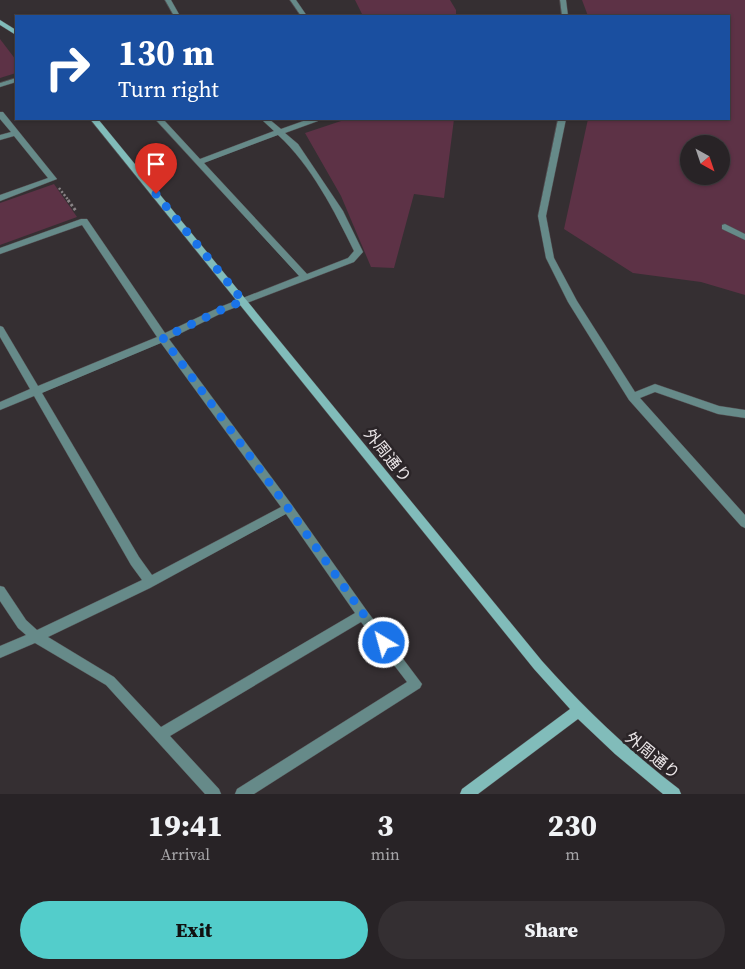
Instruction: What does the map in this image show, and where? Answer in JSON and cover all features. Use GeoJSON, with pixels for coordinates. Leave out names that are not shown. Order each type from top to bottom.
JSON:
{"type":"FeatureCollection","features":[{"type":"Feature","properties":{"kind":"street"},"geometry":{"type":"LineString","coordinates":[[168,0],[176,15]]}},
{"type":"Feature","properties":{"kind":"street"},"geometry":{"type":"LineString","coordinates":[[293,0],[303,15]]}},
{"type":"Feature","properties":{"kind":"street"},"geometry":{"type":"LineString","coordinates":[[563,0],[565,15]]}},
{"type":"Feature","properties":{"kind":"street"},"geometry":{"type":"LineString","coordinates":[[0,22],[15,32]]}},
{"type":"Feature","properties":{"kind":"street"},"geometry":{"type":"LineString","coordinates":[[0,85],[15,80]]}},
{"type":"Feature","properties":{"kind":"street"},"geometry":{"type":"LineString","coordinates":[[0,114],[53,179],[0,198]]}},
{"type":"Feature","properties":{"kind":"street","name":"外周通り"},"geometry":{"type":"LineString","coordinates":[[95,120],[531,657],[578,711],[637,767],[674,794]]}},
{"type":"Feature","properties":{"kind":"street"},"geometry":{"type":"LineString","coordinates":[[160,120],[306,278]]}},
{"type":"Feature","properties":{"kind":"street"},"geometry":{"type":"LineString","coordinates":[[0,406],[163,338],[223,309],[351,260],[359,252],[339,210],[295,146],[266,120]]}},
{"type":"Feature","properties":{"kind":"street"},"geometry":{"type":"LineString","coordinates":[[199,162],[312,120]]}},
{"type":"Feature","properties":{"kind":"street"},"geometry":{"type":"LineString","coordinates":[[562,120],[542,216],[550,258],[573,302],[633,396],[745,523]]}},
{"type":"Feature","properties":{"kind":"street"},"geometry":{"type":"LineString","coordinates":[[0,138],[15,133]]}},
{"type":"Feature","properties":{"kind":"street"},"geometry":{"type":"LineString","coordinates":[[0,251],[84,221],[163,338],[288,508],[363,616],[416,684],[242,794]]}},
{"type":"Feature","properties":{"kind":"street"},"geometry":{"type":"LineString","coordinates":[[725,227],[745,237]]}},
{"type":"Feature","properties":{"kind":"street"},"geometry":{"type":"LineString","coordinates":[[0,329],[135,560],[150,582]]}},
{"type":"Feature","properties":{"kind":"street"},"geometry":{"type":"LineString","coordinates":[[633,396],[655,388],[718,410],[745,414]]}},
{"type":"Feature","properties":{"kind":"street"},"geometry":{"type":"LineString","coordinates":[[0,652],[36,637],[150,582],[288,508]]}},
{"type":"Feature","properties":{"kind":"street"},"geometry":{"type":"LineString","coordinates":[[0,591],[22,624],[36,637],[110,681],[214,794]]}},
{"type":"Feature","properties":{"kind":"street"},"geometry":{"type":"LineString","coordinates":[[159,735],[363,616]]}},
{"type":"Feature","properties":{"kind":"street"},"geometry":{"type":"LineString","coordinates":[[467,794],[578,711]]}},
{"type":"Feature","properties":{"kind":"path"},"geometry":{"type":"LineString","coordinates":[[53,179],[84,221]]}},
{"type":"Feature","properties":{"kind":"shaded area"},"geometry":{"type":"Polygon","coordinates":[[[355,0],[450,0],[456,10],[456,15],[362,15],[355,0]]]}},
{"type":"Feature","properties":{"kind":"shaded area"},"geometry":{"type":"Polygon","coordinates":[[[582,0],[745,0],[745,295],[701,282],[633,273],[564,229],[588,120],[730,120],[730,15],[588,15],[582,0]]]}},
{"type":"Feature","properties":{"kind":"shaded area"},"geometry":{"type":"Polygon","coordinates":[[[0,39],[15,59],[15,73],[0,78],[0,39]]]}},
{"type":"Feature","properties":{"kind":"shaded area"},"geometry":{"type":"Polygon","coordinates":[[[344,120],[454,120],[444,198],[414,194],[394,268],[371,267],[341,196],[305,133],[344,120]]]}},
{"type":"Feature","properties":{"kind":"shaded area"},"geometry":{"type":"Polygon","coordinates":[[[54,184],[77,217],[0,245],[0,203],[54,184]]]}},
{"type":"Feature","properties":{"kind":"route"},"geometry":{"type":"LineString","coordinates":[[156,194],[243,301],[163,338],[384,643]]}}]}
